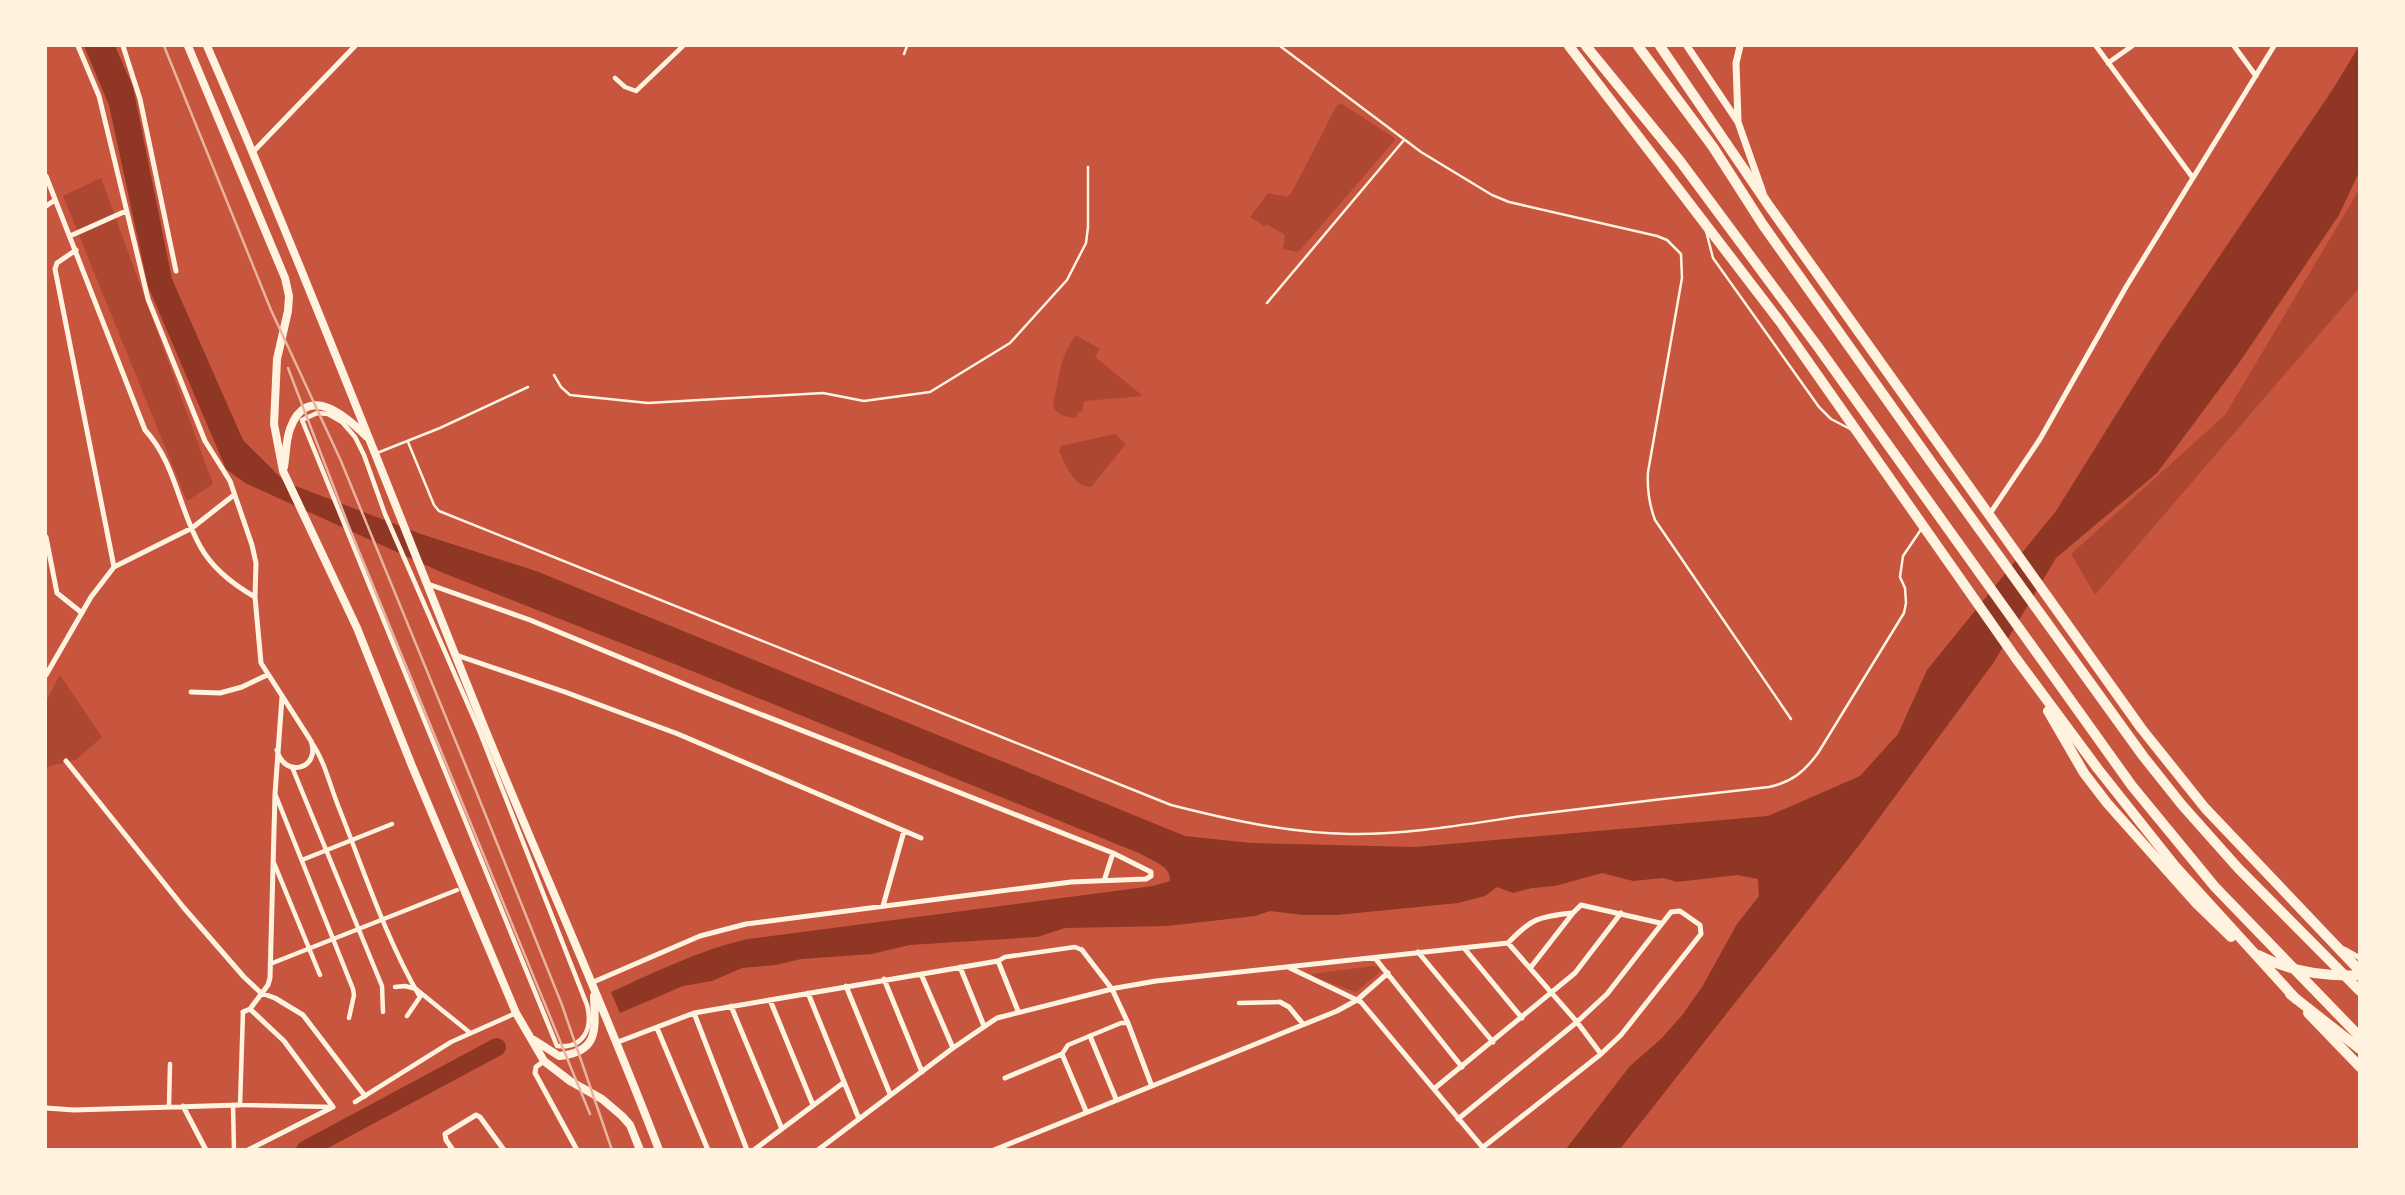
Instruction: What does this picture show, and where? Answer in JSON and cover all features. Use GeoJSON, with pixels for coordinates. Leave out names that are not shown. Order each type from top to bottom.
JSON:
{"type":"FeatureCollection","features":[{"type":"Feature","properties":{"kind":"highway"},"geometry":{"type":"LineString","coordinates":[[1569,46],[1781,323],[1859,432],[2025,672],[2088,778],[2128,829],[2196,903],[2243,945],[2267,960],[2297,970],[2331,975],[2360,973]]}},
{"type":"Feature","properties":{"kind":"highway"},"geometry":{"type":"LineString","coordinates":[[1586,46],[1680,160],[1818,347],[2132,786],[2215,887],[2360,1037]]}},
{"type":"Feature","properties":{"kind":"highway"},"geometry":{"type":"LineString","coordinates":[[1638,46],[1713,147],[1763,225],[1989,541],[2182,805],[2238,868],[2360,991]]}},
{"type":"Feature","properties":{"kind":"highway"},"geometry":{"type":"LineString","coordinates":[[1660,46],[1769,206],[2141,728],[2205,808],[2360,973]]}},
{"type":"Feature","properties":{"kind":"highway"},"geometry":{"type":"LineString","coordinates":[[2025,672],[2175,866],[2360,1067]]}},
{"type":"Feature","properties":{"kind":"highway"},"geometry":{"type":"LineString","coordinates":[[2290,994],[2360,1049]]}},
{"type":"Feature","properties":{"kind":"main road"},"geometry":{"type":"LineString","coordinates":[[188,46],[285,278],[289,296],[288,311],[277,359],[274,424],[287,481],[357,628],[516,1013],[544,1061],[570,1081],[602,1099],[622,1116],[630,1125],[640,1150]]}},
{"type":"Feature","properties":{"kind":"main road"},"geometry":{"type":"LineString","coordinates":[[207,46],[377,453],[535,853],[618,1042],[659,1150]]}},
{"type":"Feature","properties":{"kind":"main road"},"geometry":{"type":"LineString","coordinates":[[283,471],[289,431],[299,414],[308,407],[319,405],[335,411],[348,419],[371,442]]}},
{"type":"Feature","properties":{"kind":"main road"},"geometry":{"type":"LineString","coordinates":[[531,1039],[559,1056],[576,1053],[585,1047],[595,1032],[594,992]]}},
{"type":"Feature","properties":{"kind":"street"},"geometry":{"type":"LineString","coordinates":[[78,46],[99,96],[148,299],[205,441],[230,481],[252,545],[256,563],[260,658],[267,675],[319,753],[384,918],[420,998],[407,1016]]}},
{"type":"Feature","properties":{"kind":"street"},"geometry":{"type":"LineString","coordinates":[[123,46],[140,99],[176,271]]}},
{"type":"Feature","properties":{"kind":"street"},"geometry":{"type":"LineString","coordinates":[[253,152],[355,46]]}},
{"type":"Feature","properties":{"kind":"street"},"geometry":{"type":"LineString","coordinates":[[615,78],[625,87],[636,91],[684,46]]}},
{"type":"Feature","properties":{"kind":"street"},"geometry":{"type":"LineString","coordinates":[[1687,46],[1738,122],[1769,206]]}},
{"type":"Feature","properties":{"kind":"street"},"geometry":{"type":"LineString","coordinates":[[1738,122],[1736,63],[1740,46]]}},
{"type":"Feature","properties":{"kind":"street"},"geometry":{"type":"LineString","coordinates":[[2096,46],[2193,178]]}},
{"type":"Feature","properties":{"kind":"street"},"geometry":{"type":"LineString","coordinates":[[2109,63],[2133,46]]}},
{"type":"Feature","properties":{"kind":"street"},"geometry":{"type":"LineString","coordinates":[[2234,46],[2256,76]]}},
{"type":"Feature","properties":{"kind":"street"},"geometry":{"type":"LineString","coordinates":[[1989,515],[2040,439],[2126,287],[2274,46]]}},
{"type":"Feature","properties":{"kind":"street"},"geometry":{"type":"LineString","coordinates":[[46,176],[145,430],[163,453],[192,528],[207,557],[225,576],[256,597]]}},
{"type":"Feature","properties":{"kind":"street"},"geometry":{"type":"LineString","coordinates":[[46,206],[55,200]]}},
{"type":"Feature","properties":{"kind":"street"},"geometry":{"type":"LineString","coordinates":[[70,236],[126,211]]}},
{"type":"Feature","properties":{"kind":"street"},"geometry":{"type":"LineString","coordinates":[[76,250],[57,262],[55,269],[114,567]]}},
{"type":"Feature","properties":{"kind":"street"},"geometry":{"type":"LineString","coordinates":[[310,415],[335,417],[355,437],[407,565],[479,730],[587,1005],[589,1027],[577,1044],[557,1046],[302,420],[310,415]]}},
{"type":"Feature","properties":{"kind":"street"},"geometry":{"type":"LineString","coordinates":[[46,675],[82,613],[114,567],[192,528],[234,495]]}},
{"type":"Feature","properties":{"kind":"street"},"geometry":{"type":"LineString","coordinates":[[46,537],[57,593],[82,613]]}},
{"type":"Feature","properties":{"kind":"street"},"geometry":{"type":"LineString","coordinates":[[428,584],[530,620],[694,688],[1114,853],[1151,872],[1151,876],[1146,879],[1071,882],[726,929],[700,936],[591,983]]}},
{"type":"Feature","properties":{"kind":"street"},"geometry":{"type":"LineString","coordinates":[[456,655],[678,734],[921,838]]}},
{"type":"Feature","properties":{"kind":"street"},"geometry":{"type":"LineString","coordinates":[[191,692],[220,693],[242,687],[267,675]]}},
{"type":"Feature","properties":{"kind":"street"},"geometry":{"type":"LineString","coordinates":[[234,1150],[243,1012],[250,1009],[270,982],[275,794],[282,697]]}},
{"type":"Feature","properties":{"kind":"street"},"geometry":{"type":"LineString","coordinates":[[277,750],[283,763],[292,767],[304,766],[313,751],[311,741]]}},
{"type":"Feature","properties":{"kind":"street"},"geometry":{"type":"LineString","coordinates":[[66,761],[184,908],[244,977],[261,993],[303,1014],[365,1096]]}},
{"type":"Feature","properties":{"kind":"street"},"geometry":{"type":"LineString","coordinates":[[292,767],[382,986],[383,1012]]}},
{"type":"Feature","properties":{"kind":"street"},"geometry":{"type":"LineString","coordinates":[[275,794],[354,995],[349,1018]]}},
{"type":"Feature","properties":{"kind":"street"},"geometry":{"type":"LineString","coordinates":[[302,860],[392,824]]}},
{"type":"Feature","properties":{"kind":"street"},"geometry":{"type":"LineString","coordinates":[[883,906],[904,831]]}},
{"type":"Feature","properties":{"kind":"street"},"geometry":{"type":"LineString","coordinates":[[1104,881],[1114,853]]}},
{"type":"Feature","properties":{"kind":"street"},"geometry":{"type":"LineString","coordinates":[[273,860],[320,975]]}},
{"type":"Feature","properties":{"kind":"street"},"geometry":{"type":"LineString","coordinates":[[270,964],[457,890]]}},
{"type":"Feature","properties":{"kind":"street"},"geometry":{"type":"LineString","coordinates":[[1531,967],[1573,913],[1584,905],[1660,923]]}},
{"type":"Feature","properties":{"kind":"street"},"geometry":{"type":"LineString","coordinates":[[1287,967],[1357,999],[1435,1088],[1458,1119],[1483,1149],[1621,1035],[1701,934],[1700,925],[1680,911],[1671,912],[1607,994],[1458,1119]]}},
{"type":"Feature","properties":{"kind":"street"},"geometry":{"type":"LineString","coordinates":[[1435,1088],[1575,973],[1621,912]]}},
{"type":"Feature","properties":{"kind":"street"},"geometry":{"type":"LineString","coordinates":[[818,1150],[984,1026],[1018,1011],[1156,981],[1508,943],[1533,920],[1573,913]]}},
{"type":"Feature","properties":{"kind":"street"},"geometry":{"type":"LineString","coordinates":[[2322,933],[2360,958]]}},
{"type":"Feature","properties":{"kind":"street"},"geometry":{"type":"LineString","coordinates":[[1508,943],[1577,1021],[1601,1054]]}},
{"type":"Feature","properties":{"kind":"street"},"geometry":{"type":"LineString","coordinates":[[618,1042],[694,1013],[998,961],[1004,957],[1075,947],[1082,950],[1112,989],[1151,1084]]}},
{"type":"Feature","properties":{"kind":"street"},"geometry":{"type":"LineString","coordinates":[[1464,948],[1522,1018]]}},
{"type":"Feature","properties":{"kind":"street"},"geometry":{"type":"LineString","coordinates":[[1418,952],[1493,1042]]}},
{"type":"Feature","properties":{"kind":"street"},"geometry":{"type":"LineString","coordinates":[[1375,958],[1462,1067]]}},
{"type":"Feature","properties":{"kind":"street"},"geometry":{"type":"LineString","coordinates":[[998,961],[1018,1011]]}},
{"type":"Feature","properties":{"kind":"street"},"geometry":{"type":"LineString","coordinates":[[960,967],[984,1026]]}},
{"type":"Feature","properties":{"kind":"street"},"geometry":{"type":"LineString","coordinates":[[993,1150],[1337,1011],[1357,999],[1388,973]]}},
{"type":"Feature","properties":{"kind":"street"},"geometry":{"type":"LineString","coordinates":[[921,974],[953,1048]]}},
{"type":"Feature","properties":{"kind":"street"},"geometry":{"type":"LineString","coordinates":[[884,979],[922,1072]]}},
{"type":"Feature","properties":{"kind":"street"},"geometry":{"type":"LineString","coordinates":[[846,986],[890,1094]]}},
{"type":"Feature","properties":{"kind":"street"},"geometry":{"type":"LineString","coordinates":[[395,987],[414,988],[469,1032]]}},
{"type":"Feature","properties":{"kind":"street"},"geometry":{"type":"LineString","coordinates":[[808,992],[859,1119]]}},
{"type":"Feature","properties":{"kind":"street"},"geometry":{"type":"LineString","coordinates":[[770,1000],[813,1105]]}},
{"type":"Feature","properties":{"kind":"street"},"geometry":{"type":"LineString","coordinates":[[1239,1003],[1280,1002],[1289,1007],[1303,1024]]}},
{"type":"Feature","properties":{"kind":"street"},"geometry":{"type":"LineString","coordinates":[[731,1006],[782,1129]]}},
{"type":"Feature","properties":{"kind":"street"},"geometry":{"type":"LineString","coordinates":[[250,1009],[284,1041],[333,1107]]}},
{"type":"Feature","properties":{"kind":"street"},"geometry":{"type":"LineString","coordinates":[[355,1102],[469,1032],[516,1013]]}},
{"type":"Feature","properties":{"kind":"street"},"geometry":{"type":"LineString","coordinates":[[694,1013],[747,1150]]}},
{"type":"Feature","properties":{"kind":"street"},"geometry":{"type":"LineString","coordinates":[[1005,1077],[1062,1054],[1068,1045],[1090,1035],[1121,1023],[1128,1023]]}},
{"type":"Feature","properties":{"kind":"street"},"geometry":{"type":"LineString","coordinates":[[657,1028],[708,1150]]}},
{"type":"Feature","properties":{"kind":"street"},"geometry":{"type":"LineString","coordinates":[[1090,1035],[1116,1099]]}},
{"type":"Feature","properties":{"kind":"street"},"geometry":{"type":"LineString","coordinates":[[1062,1054],[1086,1111]]}},
{"type":"Feature","properties":{"kind":"street"},"geometry":{"type":"LineString","coordinates":[[544,1061],[536,1067],[535,1073],[577,1150]]}},
{"type":"Feature","properties":{"kind":"street"},"geometry":{"type":"LineString","coordinates":[[169,1106],[170,1064]]}},
{"type":"Feature","properties":{"kind":"street"},"geometry":{"type":"LineString","coordinates":[[754,1150],[843,1083]]}},
{"type":"Feature","properties":{"kind":"street"},"geometry":{"type":"LineString","coordinates":[[46,1108],[74,1110],[237,1105],[333,1107]]}},
{"type":"Feature","properties":{"kind":"street"},"geometry":{"type":"LineString","coordinates":[[183,1106],[206,1150]]}},
{"type":"Feature","properties":{"kind":"street"},"geometry":{"type":"LineString","coordinates":[[248,1150],[333,1107]]}},
{"type":"Feature","properties":{"kind":"street"},"geometry":{"type":"LineString","coordinates":[[453,1150],[446,1140],[446,1134],[475,1116],[480,1117],[504,1150]]}},
{"type":"Feature","properties":{"kind":"lane"},"geometry":{"type":"LineString","coordinates":[[904,54],[907,46]]}},
{"type":"Feature","properties":{"kind":"lane"},"geometry":{"type":"LineString","coordinates":[[1280,46],[1404,140],[1501,200],[1657,236],[1667,240],[1681,254],[1682,278],[1648,472],[1651,508],[1655,520],[1791,719]]}},
{"type":"Feature","properties":{"kind":"lane"},"geometry":{"type":"LineString","coordinates":[[1267,303],[1404,140]]}},
{"type":"Feature","properties":{"kind":"lane"},"geometry":{"type":"LineString","coordinates":[[554,375],[570,395],[648,403],[823,393],[864,401],[930,392],[1010,343],[1068,279],[1086,243],[1088,167]]}},
{"type":"Feature","properties":{"kind":"lane"},"geometry":{"type":"LineString","coordinates":[[1704,222],[1713,258],[1819,407],[1831,419],[1859,432]]}},
{"type":"Feature","properties":{"kind":"lane"},"geometry":{"type":"LineString","coordinates":[[377,453],[408,442],[528,387]]}},
{"type":"Feature","properties":{"kind":"lane"},"geometry":{"type":"LineString","coordinates":[[408,442],[434,505],[439,511],[1171,805],[1240,823],[1352,834],[1424,829],[1608,805],[1769,788],[1785,783],[1807,769],[1903,613],[1906,593],[1900,569],[1905,551],[1924,525]]}},
{"type":"Feature","properties":{"kind":"shaded area"},"geometry":{"type":"Polygon","coordinates":[[[84,46],[115,46],[133,87],[172,279],[243,440],[285,482],[421,534],[536,571],[1185,836],[1251,843],[1415,847],[1768,816],[1860,776],[1898,734],[1927,670],[2056,511],[2160,344],[2333,89],[2359,46],[2359,172],[2339,215],[2241,360],[2157,473],[2056,558],[1994,662],[1860,844],[1620,1149],[1566,1149],[1630,1066],[1662,1038],[1683,1014],[1702,987],[1737,924],[1759,896],[1758,879],[1737,875],[1677,882],[1663,878],[1633,881],[1602,873],[1555,886],[1513,893],[1497,887],[1485,896],[1458,903],[1337,915],[1270,911],[1255,916],[1167,926],[1065,928],[1037,937],[909,945],[872,954],[801,959],[776,965],[742,968],[712,981],[683,986],[620,1013],[611,992],[695,955],[748,939],[1153,886],[1170,881],[1170,876],[1160,864],[1141,854],[441,572],[245,483],[226,469],[148,286],[109,105],[84,46]]]}},
{"type":"Feature","properties":{"kind":"shaded area"},"geometry":{"type":"Polygon","coordinates":[[[1342,104],[1395,140],[1301,249],[1297,252],[1283,249],[1285,235],[1250,217],[1268,193],[1287,197],[1291,194],[1337,105],[1342,104]]]}},
{"type":"Feature","properties":{"kind":"shaded area"},"geometry":{"type":"Polygon","coordinates":[[[101,178],[213,484],[187,501],[63,196],[101,178]]]}},
{"type":"Feature","properties":{"kind":"shaded area"},"geometry":{"type":"Polygon","coordinates":[[[2359,190],[2359,288],[2095,595],[2071,554],[2225,415],[2359,190]]]}},
{"type":"Feature","properties":{"kind":"shaded area"},"geometry":{"type":"Polygon","coordinates":[[[1076,335],[1100,349],[1095,357],[1143,396],[1084,401],[1082,411],[1076,418],[1057,412],[1053,406],[1060,369],[1066,351],[1076,335]]]}},
{"type":"Feature","properties":{"kind":"shaded area"},"geometry":{"type":"Polygon","coordinates":[[[1115,434],[1126,444],[1091,487],[1075,480],[1059,451],[1061,446],[1115,434]]]}},
{"type":"Feature","properties":{"kind":"shaded area"},"geometry":{"type":"Polygon","coordinates":[[[60,675],[102,737],[76,760],[46,767],[46,701],[60,675]]]}},
{"type":"Feature","properties":{"kind":"shaded area"},"geometry":{"type":"Polygon","coordinates":[[[1378,967],[1380,972],[1356,992],[1313,977],[1312,974],[1378,967]]]}},
{"type":"Feature","properties":{"kind":"waterway"},"geometry":{"type":"LineString","coordinates":[[305,1150],[497,1047]]}},
{"type":"Feature","properties":{"kind":"railway"},"geometry":{"type":"LineString","coordinates":[[164,46],[271,310],[341,461],[472,781],[562,1005],[612,1150]]}},
{"type":"Feature","properties":{"kind":"railway"},"geometry":{"type":"LineString","coordinates":[[288,368],[351,532],[590,1114]]}}]}
